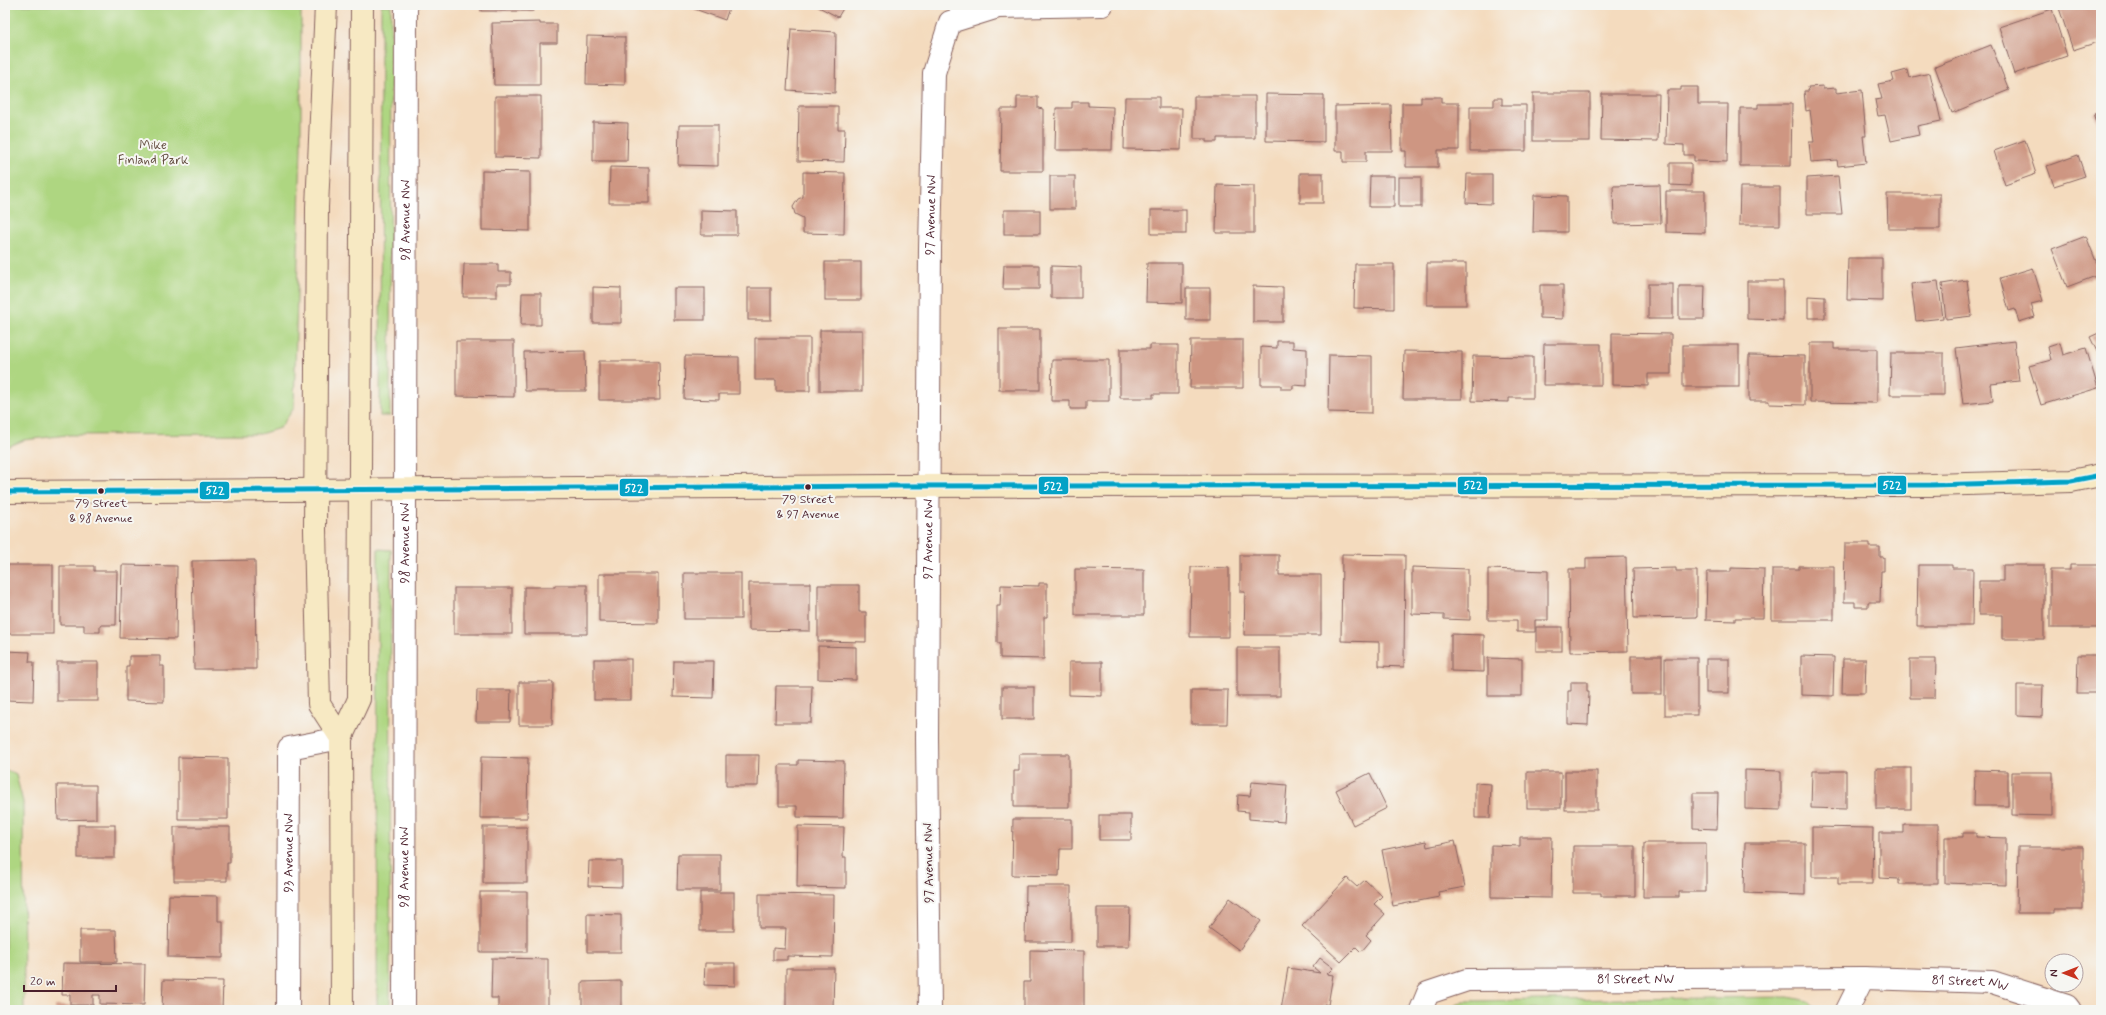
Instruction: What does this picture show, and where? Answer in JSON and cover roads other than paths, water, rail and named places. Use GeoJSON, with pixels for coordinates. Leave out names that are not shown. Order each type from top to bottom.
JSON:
{"type":"FeatureCollection","features":[{"type":"Feature","properties":{"kind":"street"},"geometry":{"type":"LineString","coordinates":[[326,5],[317,207],[315,490],[320,704],[341,738]]}},
{"type":"Feature","properties":{"kind":"street"},"geometry":{"type":"LineString","coordinates":[[342,1010],[341,738],[359,699],[362,5]]}},
{"type":"Feature","properties":{"kind":"street","name":"98 Avenue NW"},"geometry":{"type":"LineString","coordinates":[[404,1010],[406,5]]}},
{"type":"Feature","properties":{"kind":"street","name":"97 Avenue NW"},"geometry":{"type":"LineString","coordinates":[[930,1010],[928,738],[930,248],[934,73],[950,22],[998,7],[1102,5]]}},
{"type":"Feature","properties":{"kind":"street"},"geometry":{"type":"LineString","coordinates":[[5,492],[929,486],[1931,485],[2071,481],[2101,475]]}},
{"type":"Feature","properties":{"kind":"street","name":"93 Avenue NW"},"geometry":{"type":"LineString","coordinates":[[288,1010],[289,748],[341,738]]}},
{"type":"Feature","properties":{"kind":"street"},"geometry":{"type":"LineString","coordinates":[[1847,1010],[1863,978]]}},
{"type":"Feature","properties":{"kind":"street","name":"81 Street NW"},"geometry":{"type":"LineString","coordinates":[[1421,1010],[1428,993],[1467,980],[1863,978],[1992,982],[2067,1006],[2070,1010]]}},
{"type":"Feature","properties":{"kind":"place","name":"79 Street & 97 Avenue"},"geometry":{"type":"Point","coordinates":[808,487]}},
{"type":"Feature","properties":{"kind":"place","name":"79 Street & 98 Avenue"},"geometry":{"type":"Point","coordinates":[101,491]}},
{"type":"Feature","properties":{"kind":"park label","name":"Mike Finland Park"},"geometry":{"type":"Point","coordinates":[153,152]}}]}
